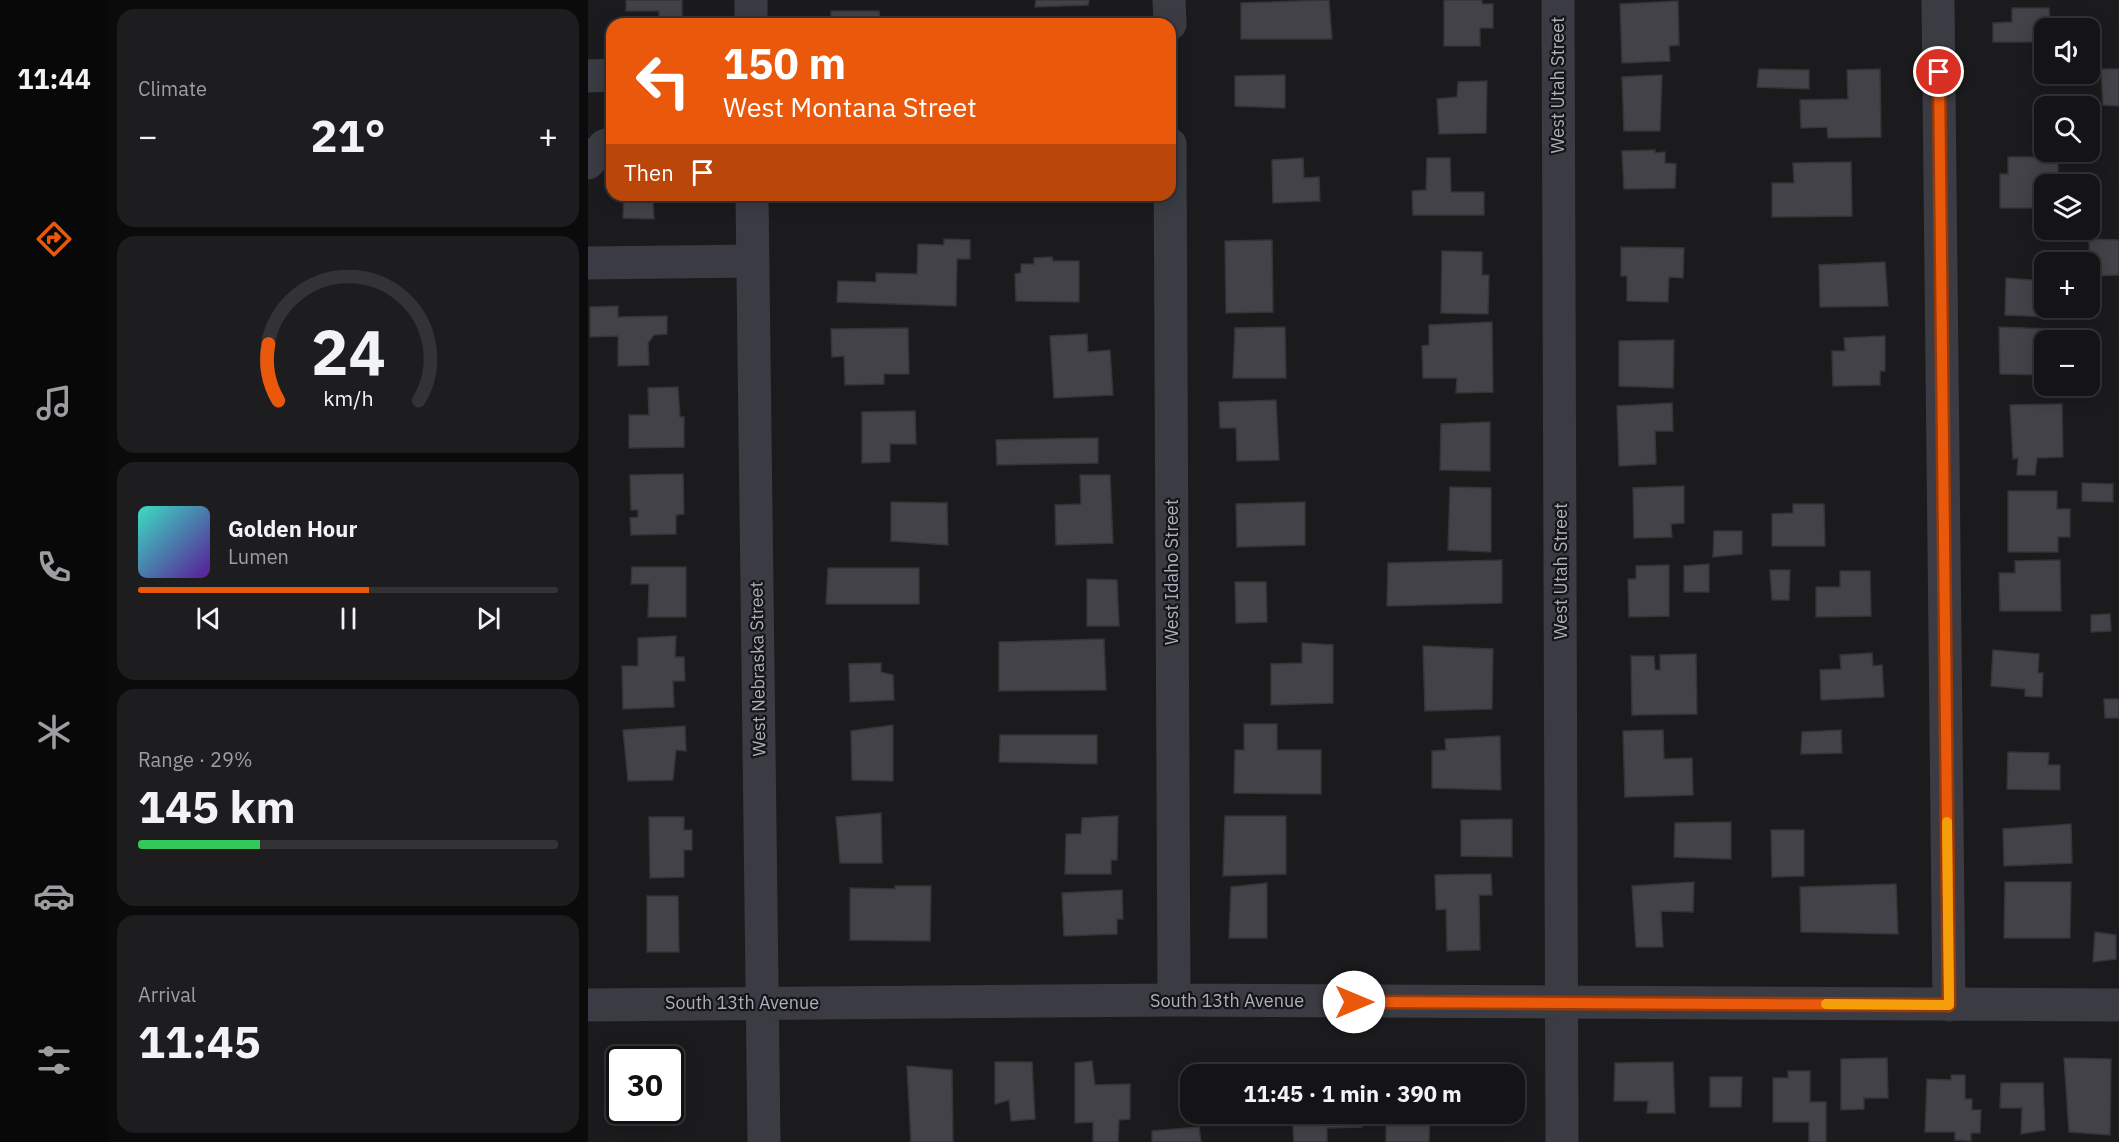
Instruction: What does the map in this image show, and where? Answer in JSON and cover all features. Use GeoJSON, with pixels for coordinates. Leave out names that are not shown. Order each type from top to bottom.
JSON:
{"type":"FeatureCollection","features":[{"type":"Feature","properties":{"kind":"street"},"geometry":{"type":"LineString","coordinates":[[751,0],[751,18]]}},
{"type":"Feature","properties":{"kind":"street"},"geometry":{"type":"LineString","coordinates":[[1169,0],[1170,18]]}},
{"type":"Feature","properties":{"kind":"street","name":"West Utah Street"},"geometry":{"type":"LineString","coordinates":[[1558,0],[1562,1142]]}},
{"type":"Feature","properties":{"kind":"street"},"geometry":{"type":"LineString","coordinates":[[1938,0],[1949,1005]]}},
{"type":"Feature","properties":{"kind":"street"},"geometry":{"type":"LineString","coordinates":[[588,76],[606,75]]}},
{"type":"Feature","properties":{"kind":"street"},"geometry":{"type":"LineString","coordinates":[[588,163],[606,145]]}},
{"type":"Feature","properties":{"kind":"street","name":"West Nebraska Street"},"geometry":{"type":"LineString","coordinates":[[752,201],[764,1142]]}},
{"type":"Feature","properties":{"kind":"street","name":"West Idaho Street"},"geometry":{"type":"LineString","coordinates":[[1170,201],[1174,1000]]}},
{"type":"Feature","properties":{"kind":"street"},"geometry":{"type":"LineString","coordinates":[[588,263],[753,261]]}},
{"type":"Feature","properties":{"kind":"street","name":"South 13th Avenue"},"geometry":{"type":"LineString","coordinates":[[588,1005],[1174,1000],[1563,1004],[2119,1005]]}},
{"type":"Feature","properties":{"kind":"building"},"geometry":{"type":"Polygon","coordinates":[[[626,0],[682,0],[682,18],[659,18],[659,11],[626,11],[626,0]]]}},
{"type":"Feature","properties":{"kind":"building"},"geometry":{"type":"Polygon","coordinates":[[[1036,0],[1089,0],[1088,5],[1035,7],[1036,0]]]}},
{"type":"Feature","properties":{"kind":"building"},"geometry":{"type":"Polygon","coordinates":[[[1329,0],[1332,39],[1241,39],[1241,3],[1329,0]]]}},
{"type":"Feature","properties":{"kind":"building"},"geometry":{"type":"Polygon","coordinates":[[[1444,0],[1482,0],[1482,4],[1493,4],[1493,28],[1480,28],[1480,46],[1444,46],[1444,0]]]}},
{"type":"Feature","properties":{"kind":"building"},"geometry":{"type":"Polygon","coordinates":[[[1678,1],[1679,45],[1669,46],[1670,61],[1622,63],[1620,4],[1678,1]]]}},
{"type":"Feature","properties":{"kind":"building"},"geometry":{"type":"Polygon","coordinates":[[[2012,8],[2049,8],[2050,18],[2034,18],[2034,42],[1993,42],[1993,23],[2012,22],[2012,8]]]}},
{"type":"Feature","properties":{"kind":"building"},"geometry":{"type":"Polygon","coordinates":[[[831,11],[879,11],[880,18],[831,18],[831,11]]]}},
{"type":"Feature","properties":{"kind":"building"},"geometry":{"type":"Polygon","coordinates":[[[1759,69],[1809,70],[1809,89],[1757,87],[1759,69]]]}},
{"type":"Feature","properties":{"kind":"building"},"geometry":{"type":"Polygon","coordinates":[[[1880,69],[1881,137],[1828,138],[1827,127],[1801,128],[1800,100],[1848,99],[1847,70],[1880,69]]]}},
{"type":"Feature","properties":{"kind":"building"},"geometry":{"type":"Polygon","coordinates":[[[2101,69],[2119,69],[2119,106],[2103,105],[2101,69]]]}},
{"type":"Feature","properties":{"kind":"building"},"geometry":{"type":"Polygon","coordinates":[[[1285,75],[1285,108],[1235,106],[1235,76],[1285,75]]]}},
{"type":"Feature","properties":{"kind":"building"},"geometry":{"type":"Polygon","coordinates":[[[1662,75],[1660,131],[1624,131],[1622,77],[1662,75]]]}},
{"type":"Feature","properties":{"kind":"building"},"geometry":{"type":"Polygon","coordinates":[[[1487,81],[1486,133],[1439,134],[1437,99],[1457,97],[1458,82],[1487,81]]]}},
{"type":"Feature","properties":{"kind":"building"},"geometry":{"type":"Polygon","coordinates":[[[1655,150],[1655,153],[1665,152],[1665,163],[1676,164],[1675,188],[1624,189],[1622,151],[1655,150]]]}},
{"type":"Feature","properties":{"kind":"building"},"geometry":{"type":"Polygon","coordinates":[[[2008,157],[2034,157],[2034,162],[2058,162],[2058,174],[2034,174],[2034,208],[2000,208],[2000,174],[2008,174],[2008,157]]]}},
{"type":"Feature","properties":{"kind":"building"},"geometry":{"type":"Polygon","coordinates":[[[1303,158],[1304,178],[1319,177],[1320,201],[1273,203],[1272,160],[1303,158]]]}},
{"type":"Feature","properties":{"kind":"building"},"geometry":{"type":"Polygon","coordinates":[[[1427,158],[1450,158],[1451,192],[1484,192],[1484,215],[1413,215],[1412,191],[1426,190],[1427,158]]]}},
{"type":"Feature","properties":{"kind":"building"},"geometry":{"type":"Polygon","coordinates":[[[1851,162],[1852,216],[1772,217],[1772,183],[1794,183],[1793,163],[1851,162]]]}},
{"type":"Feature","properties":{"kind":"building"},"geometry":{"type":"Polygon","coordinates":[[[624,201],[653,201],[654,219],[623,218],[624,201]]]}},
{"type":"Feature","properties":{"kind":"building"},"geometry":{"type":"Polygon","coordinates":[[[944,239],[970,240],[970,259],[957,259],[956,306],[837,302],[838,281],[876,282],[876,273],[917,274],[918,244],[944,245],[944,239]]]}},
{"type":"Feature","properties":{"kind":"building"},"geometry":{"type":"Polygon","coordinates":[[[1272,240],[1273,312],[1226,313],[1225,241],[1272,240]]]}},
{"type":"Feature","properties":{"kind":"building"},"geometry":{"type":"Polygon","coordinates":[[[2089,240],[2119,240],[2119,275],[2100,276],[2100,252],[2089,252],[2089,240]]]}},
{"type":"Feature","properties":{"kind":"building"},"geometry":{"type":"Polygon","coordinates":[[[1621,247],[1684,248],[1683,278],[1669,277],[1668,302],[1627,301],[1627,276],[1621,276],[1621,247]]]}},
{"type":"Feature","properties":{"kind":"building"},"geometry":{"type":"Polygon","coordinates":[[[1442,251],[1482,252],[1482,275],[1489,275],[1488,314],[1441,313],[1442,251]]]}},
{"type":"Feature","properties":{"kind":"building"},"geometry":{"type":"Polygon","coordinates":[[[1052,257],[1053,261],[1079,261],[1079,302],[1016,301],[1015,274],[1021,273],[1021,264],[1034,264],[1034,258],[1052,257]]]}},
{"type":"Feature","properties":{"kind":"building"},"geometry":{"type":"Polygon","coordinates":[[[1885,262],[1888,306],[1820,307],[1819,265],[1885,262]]]}},
{"type":"Feature","properties":{"kind":"building"},"geometry":{"type":"Polygon","coordinates":[[[2006,278],[2034,280],[2034,316],[2005,315],[2006,278]]]}},
{"type":"Feature","properties":{"kind":"building"},"geometry":{"type":"Polygon","coordinates":[[[618,306],[618,317],[667,316],[667,334],[654,335],[648,343],[649,365],[618,366],[618,336],[590,337],[590,307],[618,306]]]}},
{"type":"Feature","properties":{"kind":"building"},"geometry":{"type":"Polygon","coordinates":[[[1492,322],[1493,392],[1456,393],[1457,378],[1423,378],[1422,346],[1429,345],[1429,325],[1492,322]]]}},
{"type":"Feature","properties":{"kind":"building"},"geometry":{"type":"Polygon","coordinates":[[[1285,327],[1286,378],[1233,378],[1235,328],[1285,327]]]}},
{"type":"Feature","properties":{"kind":"building"},"geometry":{"type":"Polygon","coordinates":[[[1999,327],[2049,329],[2034,330],[2034,375],[2000,374],[1999,327]]]}},
{"type":"Feature","properties":{"kind":"building"},"geometry":{"type":"Polygon","coordinates":[[[908,328],[909,374],[884,374],[884,384],[845,385],[844,356],[832,357],[831,329],[908,328]]]}},
{"type":"Feature","properties":{"kind":"building"},"geometry":{"type":"Polygon","coordinates":[[[1087,334],[1088,352],[1110,350],[1113,395],[1054,398],[1050,336],[1087,334]]]}},
{"type":"Feature","properties":{"kind":"building"},"geometry":{"type":"Polygon","coordinates":[[[1885,336],[1885,371],[1880,371],[1880,385],[1833,386],[1832,351],[1845,351],[1844,338],[1885,336]]]}},
{"type":"Feature","properties":{"kind":"building"},"geometry":{"type":"Polygon","coordinates":[[[1674,340],[1673,388],[1619,386],[1619,341],[1674,340]]]}},
{"type":"Feature","properties":{"kind":"building"},"geometry":{"type":"Polygon","coordinates":[[[678,387],[680,417],[684,417],[684,447],[629,448],[629,415],[649,415],[648,388],[678,387]]]}},
{"type":"Feature","properties":{"kind":"building"},"geometry":{"type":"Polygon","coordinates":[[[1276,400],[1279,460],[1237,461],[1236,428],[1220,428],[1219,402],[1276,400]]]}},
{"type":"Feature","properties":{"kind":"building"},"geometry":{"type":"Polygon","coordinates":[[[1672,403],[1673,431],[1655,431],[1656,464],[1619,466],[1617,406],[1672,403]]]}},
{"type":"Feature","properties":{"kind":"building"},"geometry":{"type":"Polygon","coordinates":[[[2062,404],[2063,457],[2037,458],[2035,475],[2017,475],[2018,458],[2013,459],[2010,405],[2062,404]]]}},
{"type":"Feature","properties":{"kind":"building"},"geometry":{"type":"Polygon","coordinates":[[[915,411],[916,444],[890,444],[890,462],[862,463],[862,412],[915,411]]]}},
{"type":"Feature","properties":{"kind":"building"},"geometry":{"type":"Polygon","coordinates":[[[1490,422],[1490,471],[1440,470],[1441,424],[1490,422]]]}},
{"type":"Feature","properties":{"kind":"building"},"geometry":{"type":"Polygon","coordinates":[[[1098,438],[1098,463],[997,465],[996,440],[1098,438]]]}},
{"type":"Feature","properties":{"kind":"building"},"geometry":{"type":"Polygon","coordinates":[[[683,474],[684,514],[676,515],[676,534],[631,535],[630,518],[638,517],[638,510],[631,510],[630,475],[683,474]]]}},
{"type":"Feature","properties":{"kind":"building"},"geometry":{"type":"Polygon","coordinates":[[[1080,475],[1110,475],[1113,543],[1056,545],[1055,505],[1081,504],[1080,475]]]}},
{"type":"Feature","properties":{"kind":"building"},"geometry":{"type":"Polygon","coordinates":[[[2082,483],[2113,484],[2113,502],[2082,501],[2082,483]]]}},
{"type":"Feature","properties":{"kind":"building"},"geometry":{"type":"Polygon","coordinates":[[[1684,486],[1684,523],[1671,524],[1672,537],[1634,538],[1633,488],[1684,486]]]}},
{"type":"Feature","properties":{"kind":"building"},"geometry":{"type":"Polygon","coordinates":[[[1450,487],[1491,488],[1491,552],[1448,550],[1450,487]]]}},
{"type":"Feature","properties":{"kind":"building"},"geometry":{"type":"Polygon","coordinates":[[[2008,491],[2057,491],[2057,509],[2070,509],[2070,537],[2058,537],[2058,552],[2008,552],[2008,491]]]}},
{"type":"Feature","properties":{"kind":"building"},"geometry":{"type":"Polygon","coordinates":[[[891,502],[947,503],[948,545],[891,541],[891,502]]]}},
{"type":"Feature","properties":{"kind":"building"},"geometry":{"type":"Polygon","coordinates":[[[1305,502],[1305,545],[1237,547],[1236,504],[1305,502]]]}},
{"type":"Feature","properties":{"kind":"building"},"geometry":{"type":"Polygon","coordinates":[[[1793,504],[1824,504],[1825,546],[1772,546],[1772,514],[1793,513],[1793,504]]]}},
{"type":"Feature","properties":{"kind":"building"},"geometry":{"type":"Polygon","coordinates":[[[1714,531],[1742,531],[1742,554],[1713,557],[1714,531]]]}},
{"type":"Feature","properties":{"kind":"building"},"geometry":{"type":"Polygon","coordinates":[[[1502,560],[1502,603],[1387,606],[1388,563],[1502,560]]]}},
{"type":"Feature","properties":{"kind":"building"},"geometry":{"type":"Polygon","coordinates":[[[2060,560],[2061,611],[2000,611],[1999,573],[2015,573],[2015,561],[2060,560]]]}},
{"type":"Feature","properties":{"kind":"building"},"geometry":{"type":"Polygon","coordinates":[[[1709,564],[1709,592],[1684,592],[1684,566],[1709,564]]]}},
{"type":"Feature","properties":{"kind":"building"},"geometry":{"type":"Polygon","coordinates":[[[1669,565],[1669,616],[1629,617],[1628,579],[1636,579],[1636,566],[1669,565]]]}},
{"type":"Feature","properties":{"kind":"building"},"geometry":{"type":"Polygon","coordinates":[[[632,567],[686,567],[686,617],[648,617],[649,584],[631,584],[632,567]]]}},
{"type":"Feature","properties":{"kind":"building"},"geometry":{"type":"Polygon","coordinates":[[[828,568],[919,568],[919,604],[826,604],[828,568]]]}},
{"type":"Feature","properties":{"kind":"building"},"geometry":{"type":"Polygon","coordinates":[[[1770,570],[1790,570],[1789,600],[1772,600],[1770,570]]]}},
{"type":"Feature","properties":{"kind":"building"},"geometry":{"type":"Polygon","coordinates":[[[1840,571],[1870,571],[1871,616],[1816,617],[1816,587],[1840,587],[1840,571]]]}},
{"type":"Feature","properties":{"kind":"building"},"geometry":{"type":"Polygon","coordinates":[[[1087,579],[1117,580],[1119,626],[1087,626],[1087,579]]]}},
{"type":"Feature","properties":{"kind":"building"},"geometry":{"type":"Polygon","coordinates":[[[1235,582],[1266,582],[1267,622],[1236,623],[1235,582]]]}},
{"type":"Feature","properties":{"kind":"building"},"geometry":{"type":"Polygon","coordinates":[[[2110,614],[2111,631],[2091,632],[2091,615],[2110,614]]]}},
{"type":"Feature","properties":{"kind":"building"},"geometry":{"type":"Polygon","coordinates":[[[676,636],[675,657],[684,657],[685,681],[673,681],[674,707],[623,709],[622,666],[638,666],[638,638],[676,636]]]}},
{"type":"Feature","properties":{"kind":"building"},"geometry":{"type":"Polygon","coordinates":[[[1104,639],[1106,690],[999,691],[999,642],[1104,639]]]}},
{"type":"Feature","properties":{"kind":"building"},"geometry":{"type":"Polygon","coordinates":[[[1302,643],[1333,645],[1333,703],[1271,705],[1271,664],[1302,663],[1302,643]]]}},
{"type":"Feature","properties":{"kind":"building"},"geometry":{"type":"Polygon","coordinates":[[[1423,646],[1493,649],[1492,709],[1425,711],[1423,646]]]}},
{"type":"Feature","properties":{"kind":"building"},"geometry":{"type":"Polygon","coordinates":[[[1993,650],[2039,654],[2038,673],[2043,673],[2042,697],[2025,696],[2025,689],[1991,686],[1993,650]]]}},
{"type":"Feature","properties":{"kind":"building"},"geometry":{"type":"Polygon","coordinates":[[[1872,653],[1873,666],[1882,665],[1884,697],[1821,700],[1820,670],[1841,669],[1840,655],[1872,653]]]}},
{"type":"Feature","properties":{"kind":"building"},"geometry":{"type":"Polygon","coordinates":[[[1696,654],[1697,714],[1632,715],[1631,656],[1654,656],[1655,670],[1660,670],[1660,655],[1696,654]]]}},
{"type":"Feature","properties":{"kind":"building"},"geometry":{"type":"Polygon","coordinates":[[[881,663],[881,672],[893,675],[894,700],[850,702],[849,664],[881,663]]]}},
{"type":"Feature","properties":{"kind":"building"},"geometry":{"type":"Polygon","coordinates":[[[2104,699],[2119,699],[2119,718],[2105,718],[2104,699]]]}},
{"type":"Feature","properties":{"kind":"building"},"geometry":{"type":"Polygon","coordinates":[[[1244,724],[1277,724],[1277,750],[1321,750],[1321,794],[1234,793],[1235,750],[1244,750],[1244,724]]]}},
{"type":"Feature","properties":{"kind":"building"},"geometry":{"type":"Polygon","coordinates":[[[893,725],[893,781],[852,780],[851,731],[893,725]]]}},
{"type":"Feature","properties":{"kind":"building"},"geometry":{"type":"Polygon","coordinates":[[[685,726],[686,751],[676,750],[673,780],[628,781],[623,730],[685,726]]]}},
{"type":"Feature","properties":{"kind":"building"},"geometry":{"type":"Polygon","coordinates":[[[1663,730],[1664,759],[1692,758],[1693,795],[1625,797],[1623,731],[1663,730]]]}},
{"type":"Feature","properties":{"kind":"building"},"geometry":{"type":"Polygon","coordinates":[[[1841,730],[1842,753],[1801,754],[1802,732],[1841,730]]]}},
{"type":"Feature","properties":{"kind":"building"},"geometry":{"type":"Polygon","coordinates":[[[1000,735],[1097,735],[1097,764],[999,762],[1000,735]]]}},
{"type":"Feature","properties":{"kind":"building"},"geometry":{"type":"Polygon","coordinates":[[[1500,736],[1501,790],[1432,788],[1432,751],[1446,750],[1445,739],[1500,736]]]}},
{"type":"Feature","properties":{"kind":"building"},"geometry":{"type":"Polygon","coordinates":[[[2008,752],[2049,753],[2048,765],[2060,765],[2060,790],[2007,789],[2008,752]]]}},
{"type":"Feature","properties":{"kind":"building"},"geometry":{"type":"Polygon","coordinates":[[[881,813],[882,863],[840,863],[836,817],[881,813]]]}},
{"type":"Feature","properties":{"kind":"building"},"geometry":{"type":"Polygon","coordinates":[[[1118,816],[1117,860],[1111,860],[1111,874],[1065,874],[1066,834],[1081,834],[1082,818],[1118,816]]]}},
{"type":"Feature","properties":{"kind":"building"},"geometry":{"type":"Polygon","coordinates":[[[1225,816],[1286,816],[1286,874],[1223,876],[1225,816]]]}},
{"type":"Feature","properties":{"kind":"building"},"geometry":{"type":"Polygon","coordinates":[[[649,817],[684,817],[684,830],[692,830],[692,850],[684,850],[684,877],[650,878],[649,817]]]}},
{"type":"Feature","properties":{"kind":"building"},"geometry":{"type":"Polygon","coordinates":[[[1512,819],[1512,857],[1461,856],[1461,820],[1512,819]]]}},
{"type":"Feature","properties":{"kind":"building"},"geometry":{"type":"Polygon","coordinates":[[[1731,822],[1731,859],[1674,857],[1675,823],[1731,822]]]}},
{"type":"Feature","properties":{"kind":"building"},"geometry":{"type":"Polygon","coordinates":[[[2071,824],[2072,863],[2004,866],[2003,829],[2071,824]]]}},
{"type":"Feature","properties":{"kind":"building"},"geometry":{"type":"Polygon","coordinates":[[[1771,830],[1804,830],[1804,876],[1772,877],[1771,830]]]}},
{"type":"Feature","properties":{"kind":"building"},"geometry":{"type":"Polygon","coordinates":[[[1491,874],[1492,895],[1479,895],[1480,950],[1447,951],[1446,909],[1436,910],[1435,875],[1491,874]]]}},
{"type":"Feature","properties":{"kind":"building"},"geometry":{"type":"Polygon","coordinates":[[[1694,882],[1693,912],[1661,911],[1663,947],[1636,947],[1632,886],[1694,882]]]}},
{"type":"Feature","properties":{"kind":"building"},"geometry":{"type":"Polygon","coordinates":[[[2005,882],[2071,882],[2070,938],[2004,938],[2005,882]]]}},
{"type":"Feature","properties":{"kind":"building"},"geometry":{"type":"Polygon","coordinates":[[[1267,883],[1267,938],[1229,938],[1231,887],[1267,883]]]}},
{"type":"Feature","properties":{"kind":"building"},"geometry":{"type":"Polygon","coordinates":[[[1896,884],[1898,934],[1801,932],[1800,887],[1896,884]]]}},
{"type":"Feature","properties":{"kind":"building"},"geometry":{"type":"Polygon","coordinates":[[[895,886],[931,886],[930,941],[850,940],[850,888],[895,889],[895,886]]]}},
{"type":"Feature","properties":{"kind":"building"},"geometry":{"type":"Polygon","coordinates":[[[1122,890],[1123,919],[1117,919],[1117,934],[1064,936],[1062,893],[1122,890]]]}},
{"type":"Feature","properties":{"kind":"building"},"geometry":{"type":"Polygon","coordinates":[[[647,896],[678,896],[679,952],[647,952],[647,896]]]}},
{"type":"Feature","properties":{"kind":"building"},"geometry":{"type":"Polygon","coordinates":[[[2095,932],[2116,935],[2116,959],[2093,962],[2095,932]]]}},
{"type":"Feature","properties":{"kind":"building"},"geometry":{"type":"Polygon","coordinates":[[[1887,1058],[1888,1098],[1864,1098],[1864,1109],[1841,1110],[1841,1059],[1887,1058]]]}},
{"type":"Feature","properties":{"kind":"building"},"geometry":{"type":"Polygon","coordinates":[[[2064,1058],[2111,1059],[2110,1135],[2069,1132],[2064,1058]]]}},
{"type":"Feature","properties":{"kind":"building"},"geometry":{"type":"Polygon","coordinates":[[[1092,1061],[1095,1085],[1130,1084],[1130,1119],[1119,1120],[1118,1142],[1093,1142],[1093,1122],[1075,1123],[1075,1063],[1092,1061]]]}},
{"type":"Feature","properties":{"kind":"building"},"geometry":{"type":"Polygon","coordinates":[[[995,1062],[1032,1062],[1035,1119],[1011,1121],[1009,1100],[995,1104],[995,1062]]]}},
{"type":"Feature","properties":{"kind":"building"},"geometry":{"type":"Polygon","coordinates":[[[1673,1062],[1675,1113],[1647,1113],[1648,1101],[1614,1101],[1615,1063],[1673,1062]]]}},
{"type":"Feature","properties":{"kind":"building"},"geometry":{"type":"Polygon","coordinates":[[[907,1066],[952,1070],[953,1142],[911,1142],[907,1066]]]}},
{"type":"Feature","properties":{"kind":"building"},"geometry":{"type":"Polygon","coordinates":[[[1788,1071],[1810,1071],[1810,1102],[1826,1102],[1826,1142],[1809,1142],[1809,1122],[1773,1122],[1773,1078],[1788,1078],[1788,1071]]]}},
{"type":"Feature","properties":{"kind":"building"},"geometry":{"type":"Polygon","coordinates":[[[1951,1075],[1965,1075],[1965,1099],[1972,1099],[1972,1110],[1981,1110],[1980,1133],[1971,1133],[1971,1141],[1955,1140],[1955,1132],[1925,1132],[1927,1079],[1951,1080],[1951,1075]]]}},
{"type":"Feature","properties":{"kind":"building"},"geometry":{"type":"Polygon","coordinates":[[[1710,1077],[1742,1077],[1741,1107],[1710,1107],[1710,1077]]]}},
{"type":"Feature","properties":{"kind":"building"},"geometry":{"type":"Polygon","coordinates":[[[2001,1083],[2043,1083],[2045,1130],[2021,1134],[2022,1108],[2000,1108],[2001,1083]]]}},
{"type":"Feature","properties":{"kind":"building"},"geometry":{"type":"Polygon","coordinates":[[[1293,1124],[1362,1124],[1362,1127],[1327,1128],[1327,1142],[1294,1142],[1293,1124]]]}},
{"type":"Feature","properties":{"kind":"building"},"geometry":{"type":"Polygon","coordinates":[[[1386,1124],[1430,1124],[1429,1142],[1386,1142],[1386,1124]]]}},
{"type":"Feature","properties":{"kind":"building"},"geometry":{"type":"Polygon","coordinates":[[[1199,1127],[1201,1142],[1152,1142],[1152,1131],[1199,1127]]]}},
{"type":"Feature","properties":{"kind":"slow traffic"},"geometry":{"type":"LineString","coordinates":[[1826,1004],[1949,1005],[1947,822]]}},
{"type":"Feature","properties":{"kind":"route"},"geometry":{"type":"LineString","coordinates":[[1354,1002],[1949,1005],[1939,72]]}}]}
